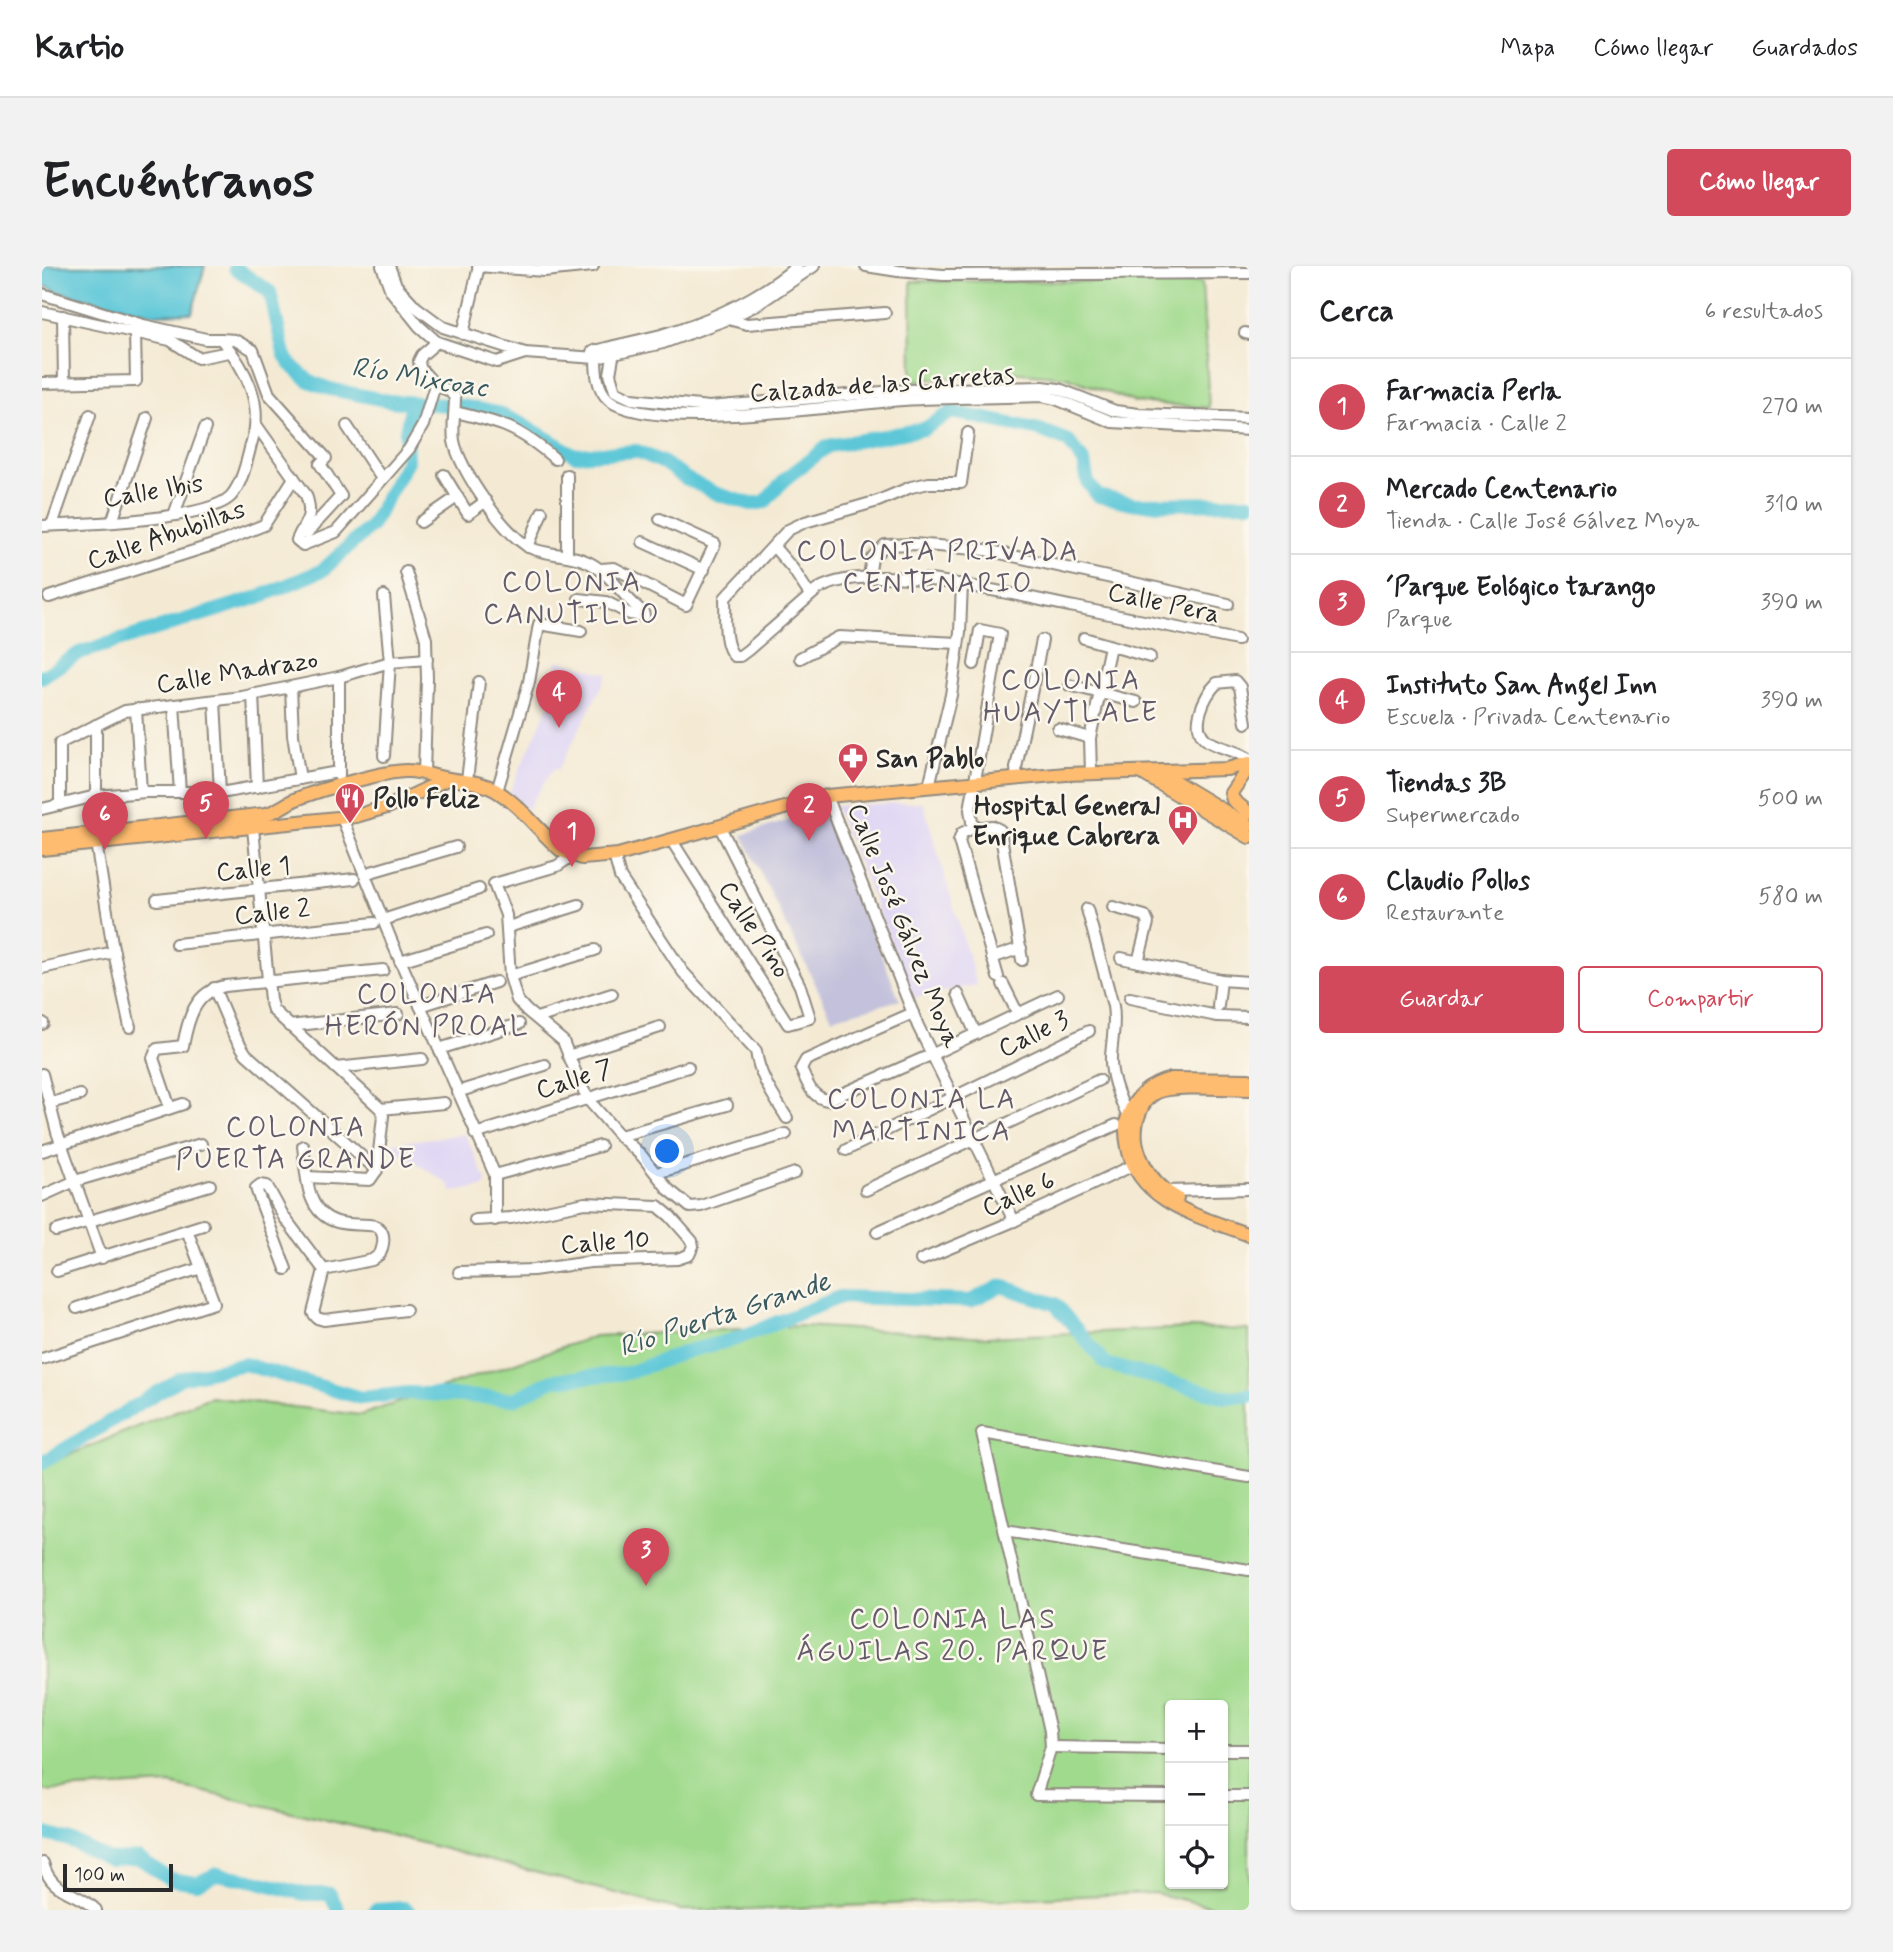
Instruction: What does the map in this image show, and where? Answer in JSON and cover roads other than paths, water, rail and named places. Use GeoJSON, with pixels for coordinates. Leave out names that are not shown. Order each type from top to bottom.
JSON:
{"type":"FeatureCollection","features":[{"type":"Feature","properties":{"kind":"main road"},"geometry":{"type":"LineString","coordinates":[[279,817],[294,800],[397,771],[424,772],[447,779],[467,780],[497,791],[554,845],[572,856],[582,858],[616,855],[672,841],[827,796],[1091,773],[1227,769],[1247,761]]}},
{"type":"Feature","properties":{"kind":"main road"},"geometry":{"type":"LineString","coordinates":[[1247,761],[1231,793],[1233,800],[1249,813]]}},
{"type":"Feature","properties":{"kind":"main road"},"geometry":{"type":"LineString","coordinates":[[1140,772],[1249,837]]}},
{"type":"Feature","properties":{"kind":"main road"},"geometry":{"type":"LineString","coordinates":[[1158,772],[1249,826]]}},
{"type":"Feature","properties":{"kind":"main road"},"geometry":{"type":"LineString","coordinates":[[42,839],[252,822],[279,817],[342,818],[390,806],[447,779]]}},
{"type":"Feature","properties":{"kind":"main road"},"geometry":{"type":"LineString","coordinates":[[42,849],[99,836]]}},
{"type":"Feature","properties":{"kind":"main road"},"geometry":{"type":"LineString","coordinates":[[1248,1084],[1171,1079],[1161,1082],[1140,1096],[1128,1116],[1126,1139],[1133,1165],[1147,1185],[1166,1201],[1249,1235]]}},
{"type":"Feature","properties":{"kind":"main road"},"geometry":{"type":"LineString","coordinates":[[1248,1084],[1167,1089],[1152,1095],[1143,1105],[1135,1129],[1137,1148],[1149,1172],[1166,1191],[1181,1200],[1249,1226]]}},
{"type":"Feature","properties":{"kind":"street"},"geometry":{"type":"LineString","coordinates":[[382,266],[391,291],[419,326],[436,342],[497,362],[525,353]]}},
{"type":"Feature","properties":{"kind":"street"},"geometry":{"type":"LineString","coordinates":[[390,266],[396,285],[416,307],[443,327],[525,353],[581,355],[663,343],[729,319],[758,304],[814,266]]}},
{"type":"Feature","properties":{"kind":"street"},"geometry":{"type":"LineString","coordinates":[[463,334],[478,266],[544,271],[593,266]]}},
{"type":"Feature","properties":{"kind":"street"},"geometry":{"type":"LineString","coordinates":[[614,351],[723,312],[754,296],[797,266]]}},
{"type":"Feature","properties":{"kind":"street"},"geometry":{"type":"LineString","coordinates":[[866,266],[943,275],[1189,270],[1249,273]]}},
{"type":"Feature","properties":{"kind":"street"},"geometry":{"type":"LineString","coordinates":[[42,294],[143,325],[225,346]]}},
{"type":"Feature","properties":{"kind":"street"},"geometry":{"type":"LineString","coordinates":[[42,312],[170,340],[198,358],[235,340],[253,350],[269,394],[326,458],[320,464],[341,494],[340,499],[298,542]]}},
{"type":"Feature","properties":{"kind":"street"},"geometry":{"type":"LineString","coordinates":[[729,319],[747,324],[885,313]]}},
{"type":"Feature","properties":{"kind":"street"},"geometry":{"type":"LineString","coordinates":[[63,316],[64,382]]}},
{"type":"Feature","properties":{"kind":"street"},"geometry":{"type":"LineString","coordinates":[[42,383],[136,381],[135,332]]}},
{"type":"Feature","properties":{"kind":"street"},"geometry":{"type":"LineString","coordinates":[[436,342],[422,355],[420,368],[435,385],[450,391],[455,398],[454,439],[457,453],[500,523],[528,547],[590,562],[687,605],[715,544],[660,519]]}},
{"type":"Feature","properties":{"kind":"street","name":"Calle Ibis"},"geometry":{"type":"LineString","coordinates":[[47,525],[112,522],[174,515],[209,509],[231,496],[243,473],[257,426],[253,390],[242,368],[225,346]]}},
{"type":"Feature","properties":{"kind":"street","name":"Calzada de las Carretas"},"geometry":{"type":"LineString","coordinates":[[614,351],[610,374],[615,391],[632,398],[662,403],[709,407],[906,390],[1043,387],[1059,389],[1115,411],[1249,418]]}},
{"type":"Feature","properties":{"kind":"street","name":"Calzada de las Carretas"},"geometry":{"type":"LineString","coordinates":[[596,354],[601,391],[608,399],[630,409],[652,413],[710,416],[906,400],[1041,396],[1056,399],[1112,422],[1249,430]]}},
{"type":"Feature","properties":{"kind":"street"},"geometry":{"type":"LineString","coordinates":[[298,542],[303,545],[336,532],[409,449],[418,437],[431,406],[435,385]]}},
{"type":"Feature","properties":{"kind":"street"},"geometry":{"type":"LineString","coordinates":[[455,412],[513,428],[529,437],[555,459]]}},
{"type":"Feature","properties":{"kind":"street"},"geometry":{"type":"LineString","coordinates":[[47,525],[90,415]]}},
{"type":"Feature","properties":{"kind":"street"},"geometry":{"type":"LineString","coordinates":[[112,522],[147,418]]}},
{"type":"Feature","properties":{"kind":"street"},"geometry":{"type":"LineString","coordinates":[[257,426],[306,495],[310,507],[309,519],[298,537],[298,542]]}},
{"type":"Feature","properties":{"kind":"street"},"geometry":{"type":"LineString","coordinates":[[347,426],[385,475]]}},
{"type":"Feature","properties":{"kind":"street"},"geometry":{"type":"LineString","coordinates":[[174,515],[205,428]]}},
{"type":"Feature","properties":{"kind":"street"},"geometry":{"type":"LineString","coordinates":[[810,595],[774,547],[788,530],[805,522],[878,501],[911,487],[929,483],[961,483],[968,433]]}},
{"type":"Feature","properties":{"kind":"street"},"geometry":{"type":"LineString","coordinates":[[444,475],[468,514],[486,501]]}},
{"type":"Feature","properties":{"kind":"street"},"geometry":{"type":"LineString","coordinates":[[566,555],[567,475]]}},
{"type":"Feature","properties":{"kind":"street","name":"Calle Abubillas"},"geometry":{"type":"LineString","coordinates":[[49,597],[219,543],[264,525],[294,478]]}},
{"type":"Feature","properties":{"kind":"street"},"geometry":{"type":"LineString","coordinates":[[421,522],[457,497]]}},
{"type":"Feature","properties":{"kind":"street"},"geometry":{"type":"LineString","coordinates":[[528,547],[542,512]]}},
{"type":"Feature","properties":{"kind":"street"},"geometry":{"type":"LineString","coordinates":[[643,542],[704,570]]}},
{"type":"Feature","properties":{"kind":"street"},"geometry":{"type":"LineString","coordinates":[[869,576],[872,558],[885,545],[914,544],[986,550],[1228,604]]}},
{"type":"Feature","properties":{"kind":"street","name":"Calle Pera"},"geometry":{"type":"LineString","coordinates":[[774,547],[725,598],[728,650],[734,656],[740,656],[748,650],[810,595],[829,583],[869,576],[962,584],[1237,640]]}},
{"type":"Feature","properties":{"kind":"street"},"geometry":{"type":"LineString","coordinates":[[579,599],[606,602],[630,614],[644,616],[643,612],[631,603],[606,568]]}},
{"type":"Feature","properties":{"kind":"street"},"geometry":{"type":"LineString","coordinates":[[406,572],[426,639],[424,772]]}},
{"type":"Feature","properties":{"kind":"street"},"geometry":{"type":"LineString","coordinates":[[929,786],[957,659],[962,584]]}},
{"type":"Feature","properties":{"kind":"street"},"geometry":{"type":"LineString","coordinates":[[384,596],[390,662],[384,756]]}},
{"type":"Feature","properties":{"kind":"street"},"geometry":{"type":"LineString","coordinates":[[497,791],[529,682],[539,624],[580,631]]}},
{"type":"Feature","properties":{"kind":"street"},"geometry":{"type":"LineString","coordinates":[[973,828],[970,810],[1000,634],[980,630],[974,664]]}},
{"type":"Feature","properties":{"kind":"street"},"geometry":{"type":"LineString","coordinates":[[800,658],[839,637],[958,643]]}},
{"type":"Feature","properties":{"kind":"street"},"geometry":{"type":"LineString","coordinates":[[1084,639],[1150,657]]}},
{"type":"Feature","properties":{"kind":"street"},"geometry":{"type":"LineString","coordinates":[[1017,778],[1016,768],[1042,640]]}},
{"type":"Feature","properties":{"kind":"street"},"geometry":{"type":"LineString","coordinates":[[1091,773],[1090,738],[1110,646]]}},
{"type":"Feature","properties":{"kind":"street"},"geometry":{"type":"LineString","coordinates":[[957,659],[994,670]]}},
{"type":"Feature","properties":{"kind":"street","name":"Calle Madrazo"},"geometry":{"type":"LineString","coordinates":[[60,805],[60,743],[125,711],[215,701],[338,677],[390,662],[427,660]]}},
{"type":"Feature","properties":{"kind":"street"},"geometry":{"type":"LineString","coordinates":[[338,677],[340,786]]}},
{"type":"Feature","properties":{"kind":"street"},"geometry":{"type":"LineString","coordinates":[[1246,723],[1240,687],[1235,681],[1217,682],[1208,692],[1201,709],[1202,735],[1207,741],[1247,761]]}},
{"type":"Feature","properties":{"kind":"street"},"geometry":{"type":"LineString","coordinates":[[467,780],[479,682]]}},
{"type":"Feature","properties":{"kind":"street"},"geometry":{"type":"LineString","coordinates":[[1069,685],[1136,702]]}},
{"type":"Feature","properties":{"kind":"street"},"geometry":{"type":"LineString","coordinates":[[291,687],[293,735],[300,779]]}},
{"type":"Feature","properties":{"kind":"street"},"geometry":{"type":"LineString","coordinates":[[253,694],[257,787]]}},
{"type":"Feature","properties":{"kind":"street"},"geometry":{"type":"LineString","coordinates":[[215,701],[220,792]]}},
{"type":"Feature","properties":{"kind":"street"},"geometry":{"type":"LineString","coordinates":[[174,705],[180,792]]}},
{"type":"Feature","properties":{"kind":"street"},"geometry":{"type":"LineString","coordinates":[[136,709],[141,792]]}},
{"type":"Feature","properties":{"kind":"street"},"geometry":{"type":"LineString","coordinates":[[96,725],[96,796]]}},
{"type":"Feature","properties":{"kind":"street"},"geometry":{"type":"LineString","coordinates":[[1058,729],[1090,738]]}},
{"type":"Feature","properties":{"kind":"street"},"geometry":{"type":"LineString","coordinates":[[42,809],[96,796],[141,792],[220,792],[338,772]]}},
{"type":"Feature","properties":{"kind":"street","name":"Calle José Gálvez Moya"},"geometry":{"type":"LineString","coordinates":[[827,796],[913,1013],[1014,1221]]}},
{"type":"Feature","properties":{"kind":"street"},"geometry":{"type":"LineString","coordinates":[[103,807],[99,836],[114,952],[130,1027]]}},
{"type":"Feature","properties":{"kind":"street"},"geometry":{"type":"LineString","coordinates":[[342,818],[359,877],[378,922],[400,961],[495,1175],[495,1220],[475,1220]]}},
{"type":"Feature","properties":{"kind":"street"},"geometry":{"type":"LineString","coordinates":[[252,822],[273,1010],[381,1109],[383,1116],[374,1177],[370,1180],[307,1177]]}},
{"type":"Feature","properties":{"kind":"street"},"geometry":{"type":"LineString","coordinates":[[992,958],[1022,954],[1000,830],[992,826],[973,828],[962,833],[959,841],[992,958],[1018,1014]]}},
{"type":"Feature","properties":{"kind":"street","name":"Calle Pino"},"geometry":{"type":"LineString","coordinates":[[672,841],[788,1024],[810,1018],[800,986],[720,827]]}},
{"type":"Feature","properties":{"kind":"street","name":"Calle 1"},"geometry":{"type":"LineString","coordinates":[[157,900],[359,877],[456,847]]}},
{"type":"Feature","properties":{"kind":"street"},"geometry":{"type":"LineString","coordinates":[[616,855],[620,877],[683,972],[756,1051],[767,1086],[788,1118]]}},
{"type":"Feature","properties":{"kind":"street"},"geometry":{"type":"LineString","coordinates":[[572,856],[557,866],[494,884],[506,915],[510,976],[517,1000],[563,1041],[587,1097],[620,1136],[657,1173],[668,1189],[690,1207],[701,1206],[795,1173]]}},
{"type":"Feature","properties":{"kind":"street","name":"Calle 2"},"geometry":{"type":"LineString","coordinates":[[176,944],[378,922],[479,889]]}},
{"type":"Feature","properties":{"kind":"street"},"geometry":{"type":"LineString","coordinates":[[508,927],[579,905]]}},
{"type":"Feature","properties":{"kind":"street"},"geometry":{"type":"LineString","coordinates":[[1113,907],[1145,916],[1148,923],[1138,961]]}},
{"type":"Feature","properties":{"kind":"street"},"geometry":{"type":"LineString","coordinates":[[1087,909],[1113,1006],[1115,1021],[1112,1073],[1128,1116]]}},
{"type":"Feature","properties":{"kind":"street"},"geometry":{"type":"LineString","coordinates":[[400,961],[486,936]]}},
{"type":"Feature","properties":{"kind":"street"},"geometry":{"type":"LineString","coordinates":[[510,976],[595,950]]}},
{"type":"Feature","properties":{"kind":"street"},"geometry":{"type":"LineString","coordinates":[[42,968],[114,952]]}},
{"type":"Feature","properties":{"kind":"street"},"geometry":{"type":"LineString","coordinates":[[1121,958],[1221,980],[1249,982]]}},
{"type":"Feature","properties":{"kind":"street"},"geometry":{"type":"LineString","coordinates":[[170,1108],[153,1058],[154,1053],[157,1049],[183,1045],[187,1020],[202,995],[214,988],[383,970]]}},
{"type":"Feature","properties":{"kind":"street"},"geometry":{"type":"LineString","coordinates":[[1218,1006],[1221,980]]}},
{"type":"Feature","properties":{"kind":"street"},"geometry":{"type":"LineString","coordinates":[[420,1006],[496,982]]}},
{"type":"Feature","properties":{"kind":"street"},"geometry":{"type":"LineString","coordinates":[[214,988],[234,1035],[246,1054],[377,1170]]}},
{"type":"Feature","properties":{"kind":"street"},"geometry":{"type":"LineString","coordinates":[[537,1018],[612,994]]}},
{"type":"Feature","properties":{"kind":"street"},"geometry":{"type":"LineString","coordinates":[[958,994],[976,1034]]}},
{"type":"Feature","properties":{"kind":"street"},"geometry":{"type":"LineString","coordinates":[[913,1013],[806,1060],[801,1069],[810,1090],[818,1097],[828,1100],[1058,995]]}},
{"type":"Feature","properties":{"kind":"street"},"geometry":{"type":"LineString","coordinates":[[1130,998],[1217,1016],[1249,1017]]}},
{"type":"Feature","properties":{"kind":"street"},"geometry":{"type":"LineString","coordinates":[[289,1026],[398,1014]]}},
{"type":"Feature","properties":{"kind":"street"},"geometry":{"type":"LineString","coordinates":[[439,1049],[519,1024]]}},
{"type":"Feature","properties":{"kind":"street"},"geometry":{"type":"LineString","coordinates":[[568,1056],[660,1027]]}},
{"type":"Feature","properties":{"kind":"street","name":"Calle 3"},"geometry":{"type":"LineString","coordinates":[[846,1150],[1089,1031]]}},
{"type":"Feature","properties":{"kind":"street"},"geometry":{"type":"LineString","coordinates":[[336,1068],[422,1059]]}},
{"type":"Feature","properties":{"kind":"street"},"geometry":{"type":"LineString","coordinates":[[457,1092],[545,1065]]}},
{"type":"Feature","properties":{"kind":"street","name":"Calle 7"},"geometry":{"type":"LineString","coordinates":[[475,1134],[688,1066]]}},
{"type":"Feature","properties":{"kind":"street"},"geometry":{"type":"LineString","coordinates":[[42,1074],[62,1144],[102,1258]]}},
{"type":"Feature","properties":{"kind":"street"},"geometry":{"type":"LineString","coordinates":[[866,1190],[1099,1080]]}},
{"type":"Feature","properties":{"kind":"street"},"geometry":{"type":"LineString","coordinates":[[50,1103],[80,1095]]}},
{"type":"Feature","properties":{"kind":"street"},"geometry":{"type":"LineString","coordinates":[[381,1109],[444,1103]]}},
{"type":"Feature","properties":{"kind":"street"},"geometry":{"type":"LineString","coordinates":[[42,1150],[183,1104]]}},
{"type":"Feature","properties":{"kind":"street"},"geometry":{"type":"LineString","coordinates":[[620,1136],[726,1105]]}},
{"type":"Feature","properties":{"kind":"street"},"geometry":{"type":"LineString","coordinates":[[877,1232],[1115,1125]]}},
{"type":"Feature","properties":{"kind":"street"},"geometry":{"type":"LineString","coordinates":[[657,1173],[786,1134]]}},
{"type":"Feature","properties":{"kind":"street"},"geometry":{"type":"LineString","coordinates":[[42,1196],[75,1181],[201,1144]]}},
{"type":"Feature","properties":{"kind":"street"},"geometry":{"type":"LineString","coordinates":[[303,1146],[308,1193],[325,1217],[337,1222],[376,1226],[381,1229],[383,1236],[380,1254],[372,1259],[324,1270]]}},
{"type":"Feature","properties":{"kind":"street"},"geometry":{"type":"LineString","coordinates":[[495,1175],[600,1146]]}},
{"type":"Feature","properties":{"kind":"street","name":"Calle 6"},"geometry":{"type":"LineString","coordinates":[[921,1260],[1014,1221],[1133,1165]]}},
{"type":"Feature","properties":{"kind":"street"},"geometry":{"type":"LineString","coordinates":[[56,1231],[210,1185]]}},
{"type":"Feature","properties":{"kind":"street"},"geometry":{"type":"LineString","coordinates":[[286,1269],[256,1188],[260,1185],[267,1186],[284,1217],[324,1270]]}},
{"type":"Feature","properties":{"kind":"street"},"geometry":{"type":"LineString","coordinates":[[1166,1191],[1249,1189]]}},
{"type":"Feature","properties":{"kind":"street","name":"Calle 10"},"geometry":{"type":"LineString","coordinates":[[459,1272],[533,1270],[590,1262],[677,1259],[689,1255],[693,1246],[692,1241],[658,1206],[584,1203],[495,1220]]}},
{"type":"Feature","properties":{"kind":"street"},"geometry":{"type":"LineString","coordinates":[[57,1272],[203,1225]]}},
{"type":"Feature","properties":{"kind":"street"},"geometry":{"type":"LineString","coordinates":[[42,1359],[214,1303],[187,1230]]}},
{"type":"Feature","properties":{"kind":"street"},"geometry":{"type":"LineString","coordinates":[[77,1308],[201,1268]]}},
{"type":"Feature","properties":{"kind":"street"},"geometry":{"type":"LineString","coordinates":[[324,1270],[313,1313],[317,1318],[324,1320],[406,1310]]}},
{"type":"Feature","properties":{"kind":"street"},"geometry":{"type":"LineString","coordinates":[[1165,1796],[1036,1795],[1051,1747],[1051,1731],[982,1433],[1249,1477]]}},
{"type":"Feature","properties":{"kind":"street"},"geometry":{"type":"LineString","coordinates":[[1005,1531],[1249,1570]]}},
{"type":"Feature","properties":{"kind":"street"},"geometry":{"type":"LineString","coordinates":[[1051,1747],[1165,1749]]}},
{"type":"Feature","properties":{"kind":"street"},"geometry":{"type":"LineString","coordinates":[[1228,1750],[1249,1750]]}},
{"type":"Feature","properties":{"kind":"street"},"geometry":{"type":"LineString","coordinates":[[1228,1796],[1249,1796]]}},
{"type":"Feature","properties":{"kind":"street"},"geometry":{"type":"LineString","coordinates":[[43,1863],[47,1878],[55,1886],[96,1910]]}},
{"type":"Feature","properties":{"kind":"water"},"geometry":{"type":"Polygon","coordinates":[[[42,266],[205,266],[192,313],[154,314],[59,292],[42,285],[42,266]]]}},
{"type":"Feature","properties":{"kind":"waterway","name":"Río Mixcoac"},"geometry":{"type":"LineString","coordinates":[[235,268],[270,292],[284,354],[290,364],[309,381],[330,389],[389,401],[463,406],[497,413],[524,425],[575,455],[637,451],[664,463],[685,478],[717,494],[751,504],[765,502],[785,479],[828,446],[924,429],[952,412],[1040,430],[1068,441],[1084,462],[1088,483],[1098,496],[1136,504],[1249,503]]}},
{"type":"Feature","properties":{"kind":"waterway"},"geometry":{"type":"LineString","coordinates":[[42,677],[79,653],[259,597],[323,570],[371,526],[407,461],[406,432],[412,403]]}},
{"type":"Feature","properties":{"kind":"waterway","name":"Río Puerta Grande"},"geometry":{"type":"LineString","coordinates":[[42,1463],[181,1378],[244,1364],[361,1398],[409,1393],[514,1399],[553,1380],[628,1373],[688,1351],[736,1339],[840,1297],[970,1301],[1001,1286],[1055,1304],[1106,1364],[1225,1397],[1249,1396]]}},
{"type":"Feature","properties":{"kind":"waterway"},"geometry":{"type":"LineString","coordinates":[[42,1833],[69,1840],[110,1860],[139,1858],[170,1879],[197,1883],[217,1874],[304,1894],[330,1894],[338,1910]]}},
{"type":"Feature","properties":{"kind":"waterway"},"geometry":{"type":"LineString","coordinates":[[375,1910],[408,1910]]}},
{"type":"Feature","properties":{"kind":"place","name":"Instituto San Angel Inn"},"geometry":{"type":"Point","coordinates":[559,728]}},
{"type":"Feature","properties":{"kind":"place","name":"San Pablo"},"geometry":{"type":"Point","coordinates":[853,785]}},
{"type":"Feature","properties":{"kind":"place","name":"Pollo Feliz"},"geometry":{"type":"Point","coordinates":[350,825]}},
{"type":"Feature","properties":{"kind":"place","name":"Tiendas 3B"},"geometry":{"type":"Point","coordinates":[206,839]}},
{"type":"Feature","properties":{"kind":"place","name":"Mercado Centenario"},"geometry":{"type":"Point","coordinates":[809,841]}},
{"type":"Feature","properties":{"kind":"place","name":"Hospital General Enrique Cabrera"},"geometry":{"type":"Point","coordinates":[1183,847]}},
{"type":"Feature","properties":{"kind":"place","name":"Claudio Pollos"},"geometry":{"type":"Point","coordinates":[105,850]}},
{"type":"Feature","properties":{"kind":"place","name":"Farmacia Perla"},"geometry":{"type":"Point","coordinates":[572,867]}},
{"type":"Feature","properties":{"kind":"place","name":"´Parque Eológico tarango"},"geometry":{"type":"Point","coordinates":[646,1586]}},
{"type":"Feature","properties":{"kind":"district","name":"COLONIA PRIVADA CENTENARIO"},"geometry":{"type":"Point","coordinates":[938,566]}},
{"type":"Feature","properties":{"kind":"district","name":"COLONIA CANUTILLO"},"geometry":{"type":"Point","coordinates":[572,597]}},
{"type":"Feature","properties":{"kind":"district","name":"COLONIA HUAYTLALE"},"geometry":{"type":"Point","coordinates":[1071,695]}},
{"type":"Feature","properties":{"kind":"district","name":"COLONIA HERÓN PROAL"},"geometry":{"type":"Point","coordinates":[427,1009]}},
{"type":"Feature","properties":{"kind":"district","name":"COLONIA LA MARTINICA"},"geometry":{"type":"Point","coordinates":[922,1114]}},
{"type":"Feature","properties":{"kind":"district","name":"COLONIA PUERTA GRANDE"},"geometry":{"type":"Point","coordinates":[296,1142]}},
{"type":"Feature","properties":{"kind":"district","name":"COLONIA LAS ÁGUILAS 2O. PARQUE"},"geometry":{"type":"Point","coordinates":[953,1634]}}]}
